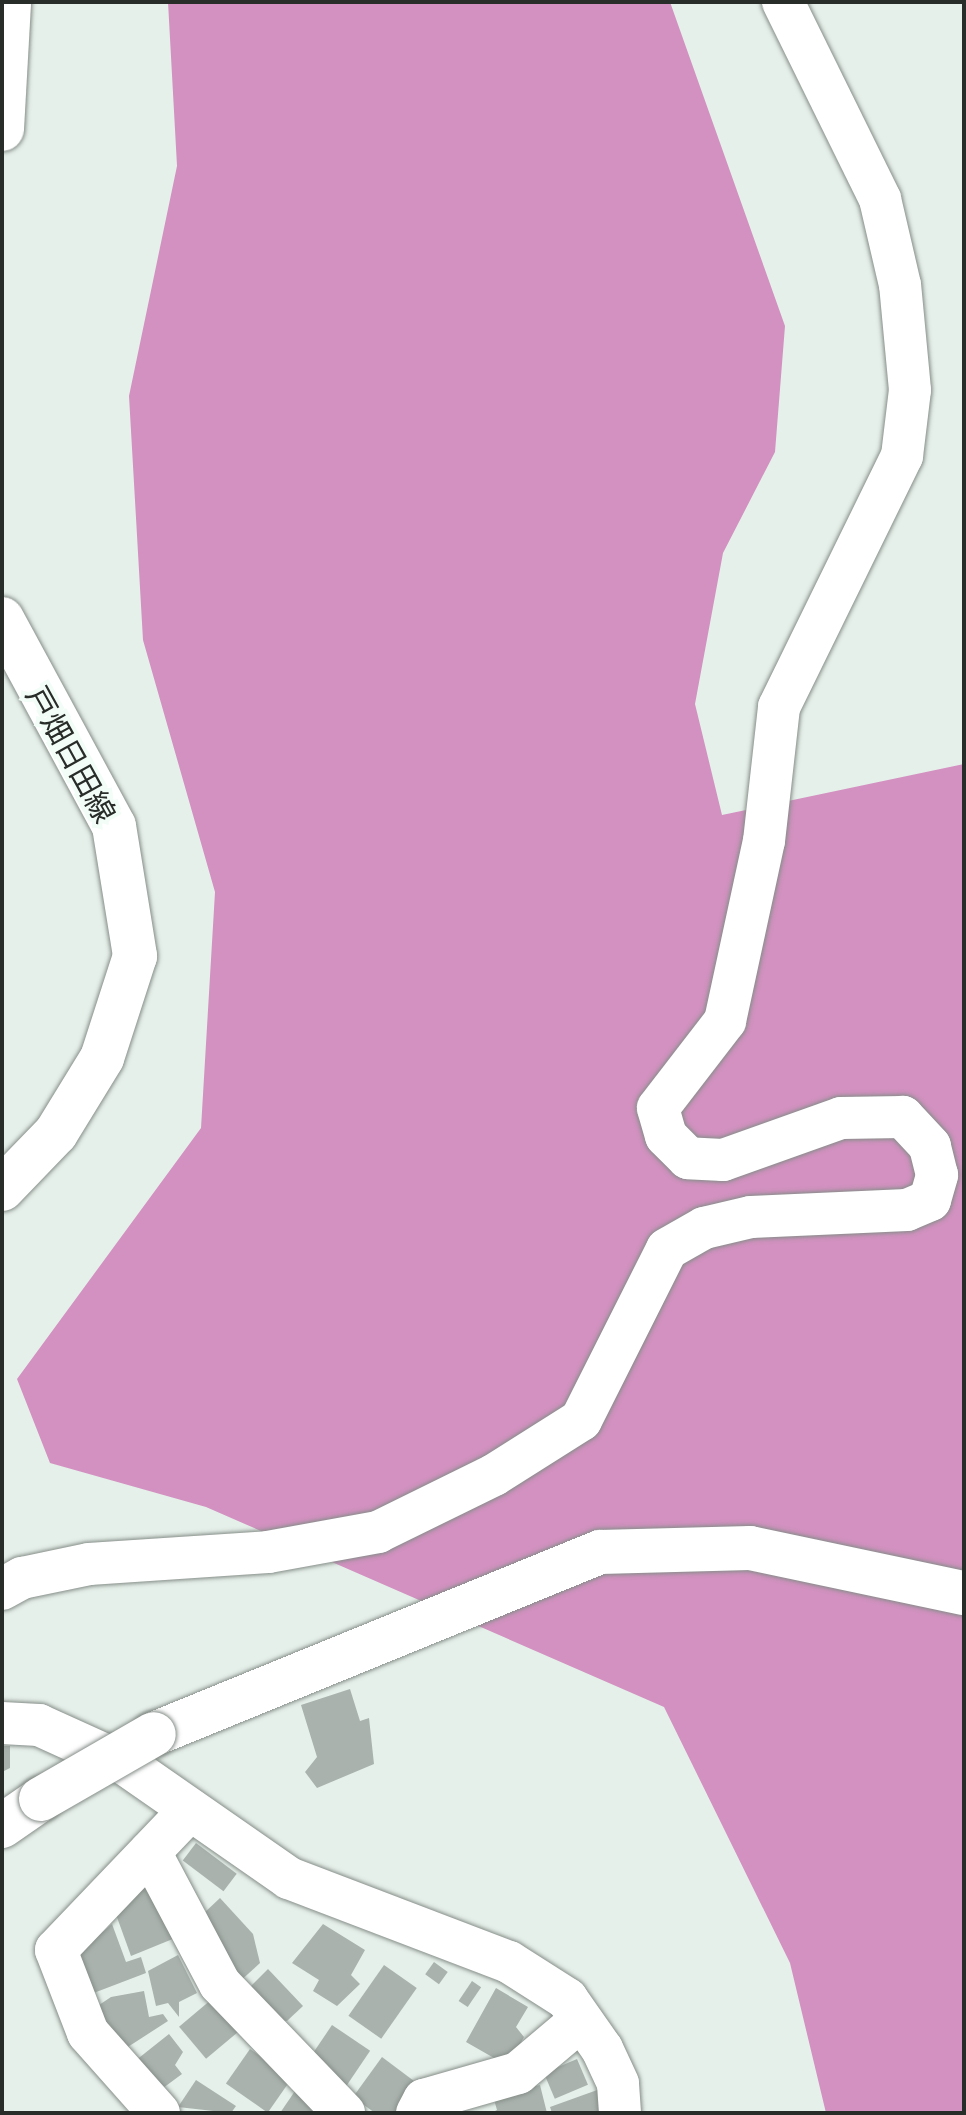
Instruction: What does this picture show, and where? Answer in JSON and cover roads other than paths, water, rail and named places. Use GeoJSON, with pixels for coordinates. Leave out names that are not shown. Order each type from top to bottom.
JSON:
{"type":"FeatureCollection","features":[{"type":"Feature","properties":{"kind":"street"},"geometry":{"type":"LineString","coordinates":[[2,129],[9,2]]}},
{"type":"Feature","properties":{"kind":"street"},"geometry":{"type":"LineString","coordinates":[[2,1589],[22,1578],[89,1564],[268,1552],[378,1532],[494,1475],[581,1420],[667,1249],[704,1228],[751,1217],[907,1210],[930,1200],[937,1175],[930,1146],[903,1117],[841,1118],[723,1160],[688,1158],[666,1136],[658,1108],[725,1021],[764,841],[779,707],[842,571],[884,501],[904,443],[910,390],[900,285],[880,199],[783,2]]}},
{"type":"Feature","properties":{"kind":"street","name":"戸畑日田線"},"geometry":{"type":"LineString","coordinates":[[2,619],[114,826],[135,956],[102,1058],[56,1133],[2,1189]]}},
{"type":"Feature","properties":{"kind":"street"},"geometry":{"type":"LineString","coordinates":[[2,1826],[41,1799],[154,1734],[600,1552],[750,1548],[964,1593]]}},
{"type":"Feature","properties":{"kind":"street"},"geometry":{"type":"LineString","coordinates":[[2,1723],[39,1725],[125,1764],[289,1878],[509,1962],[567,1999],[618,2084],[620,2113]]}},
{"type":"Feature","properties":{"kind":"street"},"geometry":{"type":"LineString","coordinates":[[159,2113],[88,2033],[56,1950],[190,1810]]}},
{"type":"Feature","properties":{"kind":"street"},"geometry":{"type":"LineString","coordinates":[[150,1852],[220,1984],[344,2113]]}},
{"type":"Feature","properties":{"kind":"street"},"geometry":{"type":"LineString","coordinates":[[417,2113],[424,2100],[518,2073],[581,2020]]}}]}
